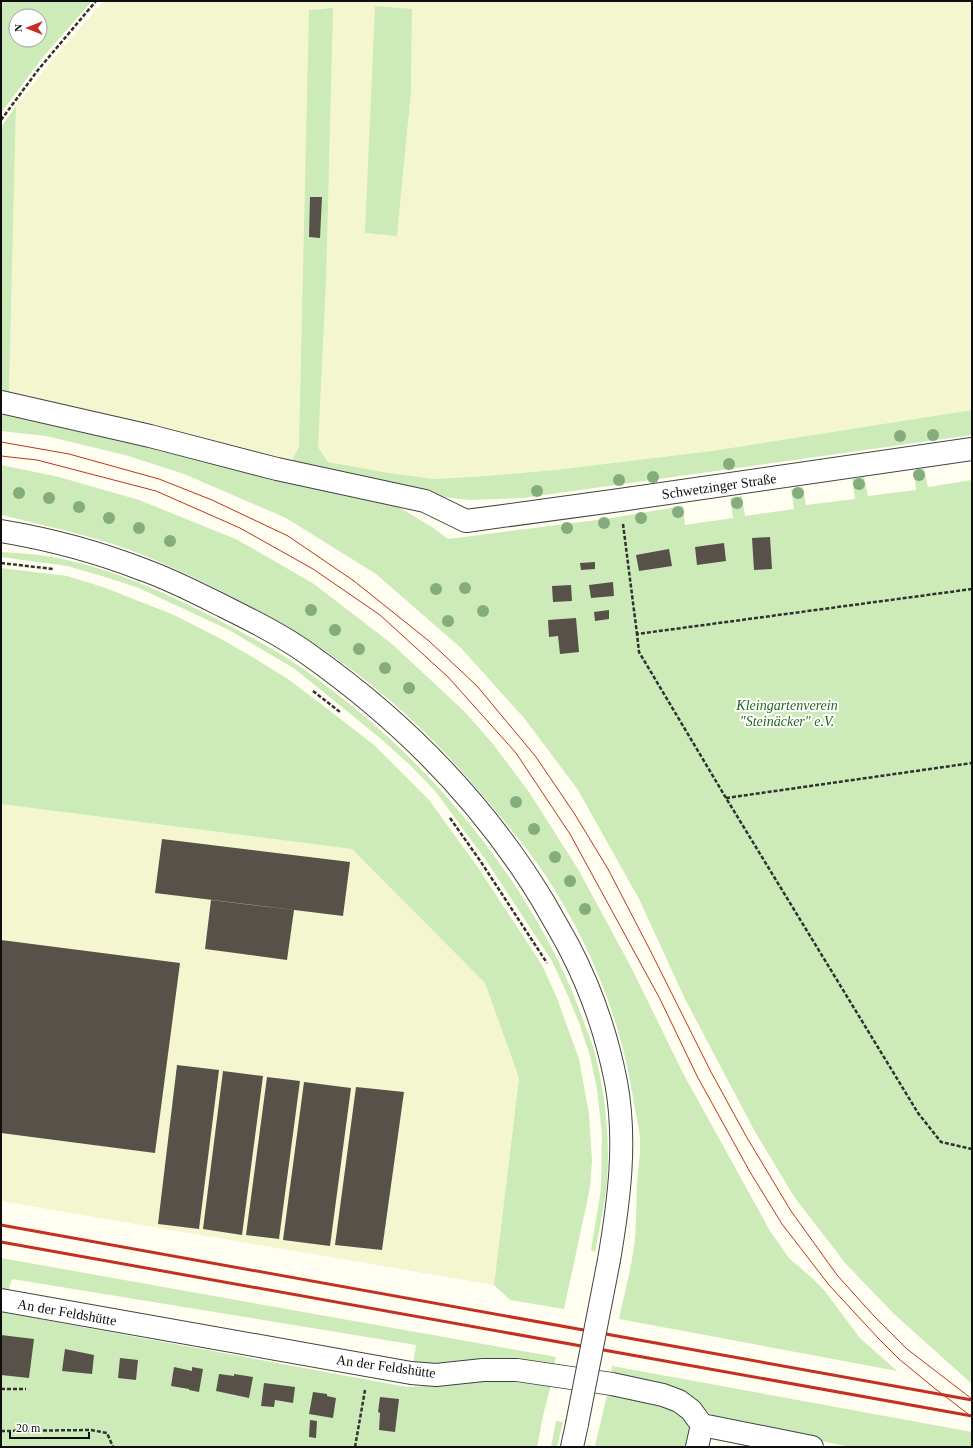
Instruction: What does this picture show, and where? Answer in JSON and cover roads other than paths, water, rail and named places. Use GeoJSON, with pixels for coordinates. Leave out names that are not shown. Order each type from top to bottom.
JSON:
{"type":"FeatureCollection","features":[{"type":"Feature","properties":{"kind":"street","name":"Schwetzinger Straße"},"geometry":{"type":"LineString","coordinates":[[1,402],[150,436],[277,469],[425,501],[466,521],[972,449]]}},
{"type":"Feature","properties":{"kind":"street"},"geometry":{"type":"LineString","coordinates":[[1,531],[110,557],[139,568],[182,586],[269,630],[306,652],[359,692],[396,723],[429,755],[473,802],[527,876],[570,948],[587,987],[608,1051],[616,1083],[620,1112],[620,1192],[572,1447]]}},
{"type":"Feature","properties":{"kind":"street","name":"An der Feldshütte"},"geometry":{"type":"LineString","coordinates":[[1,1300],[411,1373],[436,1376],[483,1370],[517,1370],[612,1384],[663,1395],[679,1401],[691,1410],[702,1425]]}},
{"type":"Feature","properties":{"kind":"street"},"geometry":{"type":"LineString","coordinates":[[697,1447],[702,1425],[777,1443],[812,1447]]}},
{"type":"Feature","properties":{"kind":"tram line"},"geometry":{"type":"LineString","coordinates":[[1,442],[69,454],[159,479],[212,500],[288,536],[354,581],[429,641],[477,686],[536,757],[574,813],[608,869],[711,1072],[746,1136],[791,1211],[837,1275],[873,1315],[907,1349],[972,1399]]}},
{"type":"Feature","properties":{"kind":"tram line"},"geometry":{"type":"LineString","coordinates":[[1,456],[37,460],[156,491],[240,528],[313,569],[380,615],[448,677],[516,753],[570,834],[660,999],[697,1076],[750,1172],[782,1224],[829,1285],[879,1339],[899,1359],[972,1417]]}},
{"type":"Feature","properties":{"kind":"railway"},"geometry":{"type":"LineString","coordinates":[[1,1225],[972,1400]]}},
{"type":"Feature","properties":{"kind":"railway"},"geometry":{"type":"LineString","coordinates":[[1,1242],[972,1416]]}},
{"type":"Feature","properties":{"kind":"park label","name":"Kleingartenverein \"Steinäcker\" e.V."},"geometry":{"type":"Point","coordinates":[787,714]}}]}
